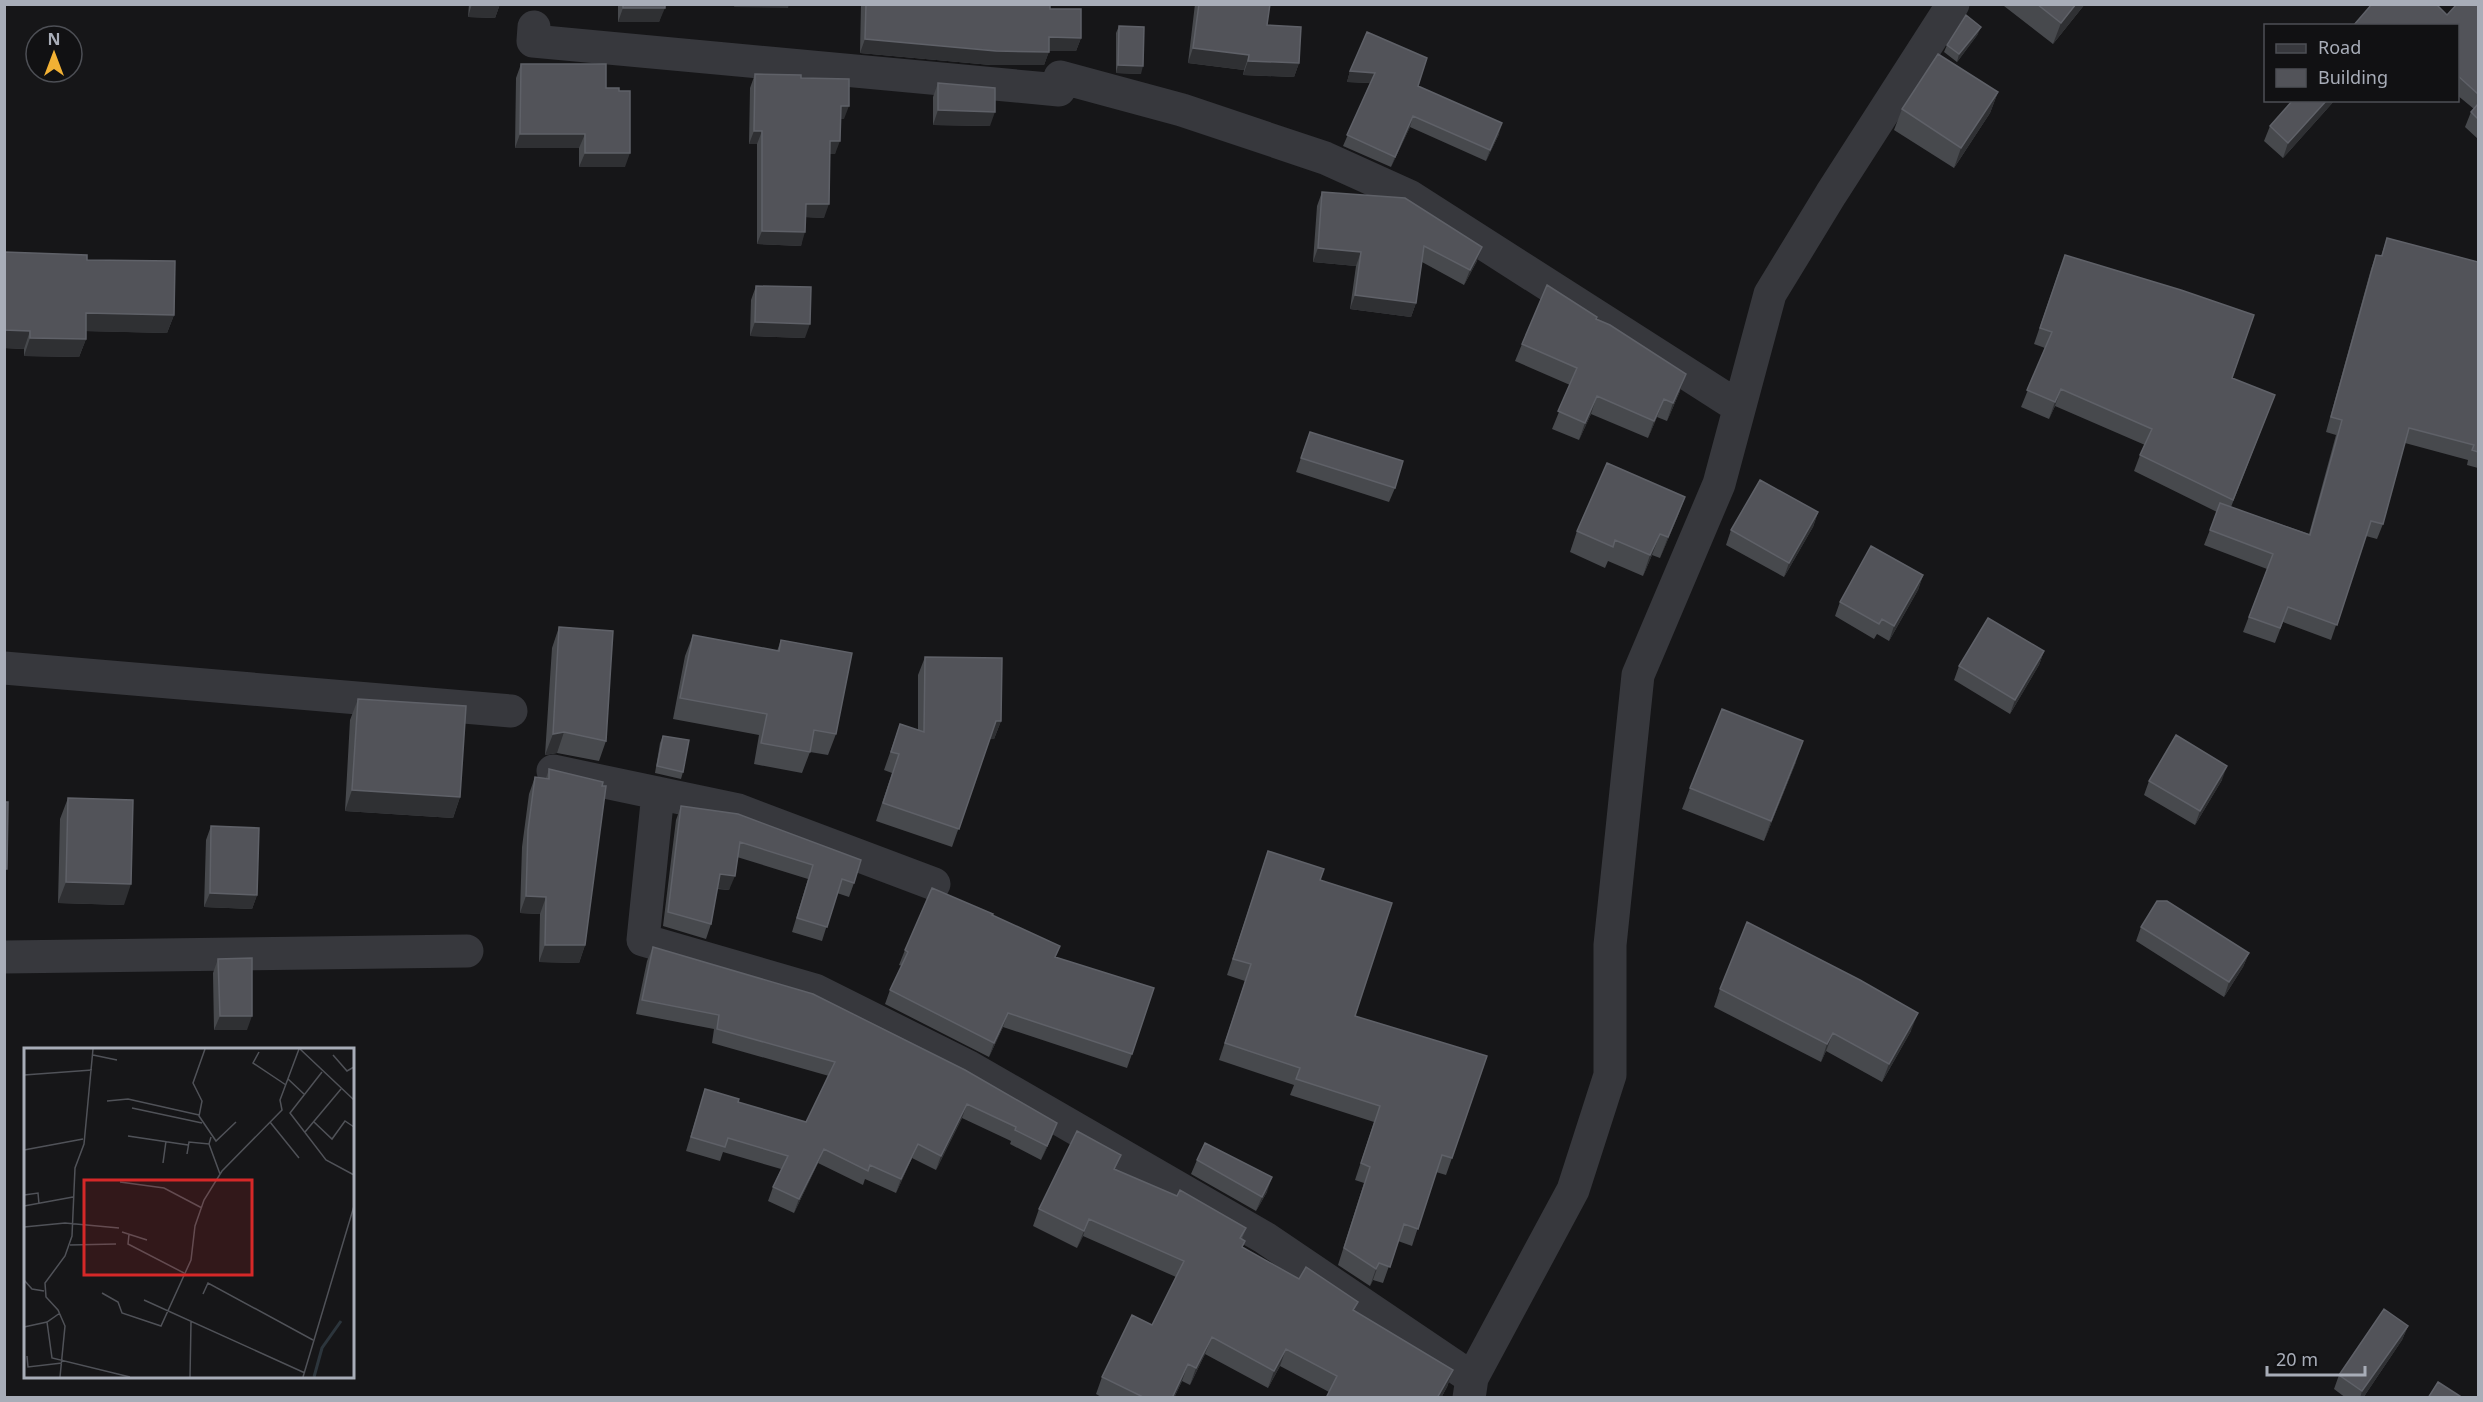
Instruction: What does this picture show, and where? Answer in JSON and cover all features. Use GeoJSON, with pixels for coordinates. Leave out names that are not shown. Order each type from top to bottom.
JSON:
{"type":"FeatureCollection","features":[{"type":"Feature","properties":{"kind":"street"},"geometry":{"type":"LineString","coordinates":[[658,793],[643,940],[815,990],[969,1067],[1265,1238],[1470,1388],[1573,1190],[1611,1075],[1611,945],[1638,675],[1719,484],[1770,294],[1953,4]]}},
{"type":"Feature","properties":{"kind":"street"},"geometry":{"type":"LineString","coordinates":[[534,27],[533,41],[1059,90],[1060,77],[1182,110],[1325,158],[1409,196],[1739,407]]}},
{"type":"Feature","properties":{"kind":"street"},"geometry":{"type":"LineString","coordinates":[[4,668],[511,711]]}},
{"type":"Feature","properties":{"kind":"street"},"geometry":{"type":"LineString","coordinates":[[553,771],[738,810],[934,884]]}},
{"type":"Feature","properties":{"kind":"street"},"geometry":{"type":"LineString","coordinates":[[4,957],[467,951]]}},
{"type":"Feature","properties":{"kind":"building"},"geometry":{"type":"Polygon","coordinates":[[[623,4],[665,4],[665,8],[623,8],[623,4]]]}},
{"type":"Feature","properties":{"kind":"building"},"geometry":{"type":"Polygon","coordinates":[[[866,4],[1050,4],[1050,9],[1081,9],[1081,38],[1049,37],[1049,52],[996,51],[865,39],[866,4]]]}},
{"type":"Feature","properties":{"kind":"building"},"geometry":{"type":"Polygon","coordinates":[[[1199,4],[1270,4],[1267,25],[1301,27],[1299,63],[1248,61],[1249,55],[1193,48],[1199,4]]]}},
{"type":"Feature","properties":{"kind":"building"},"geometry":{"type":"Polygon","coordinates":[[[2037,4],[2076,4],[2061,23],[2037,4]]]}},
{"type":"Feature","properties":{"kind":"building"},"geometry":{"type":"Polygon","coordinates":[[[2372,4],[2436,4],[2447,15],[2457,4],[2478,4],[2478,94],[2459,77],[2459,24],[2355,24],[2372,4]]]}},
{"type":"Feature","properties":{"kind":"building"},"geometry":{"type":"Polygon","coordinates":[[[1966,15],[1981,27],[1959,54],[1947,45],[1966,15]]]}},
{"type":"Feature","properties":{"kind":"building"},"geometry":{"type":"Polygon","coordinates":[[[1119,26],[1144,27],[1143,66],[1118,65],[1119,26]]]}},
{"type":"Feature","properties":{"kind":"building"},"geometry":{"type":"Polygon","coordinates":[[[1367,32],[1427,58],[1418,86],[1502,123],[1490,150],[1413,116],[1395,157],[1347,135],[1375,73],[1350,71],[1367,32]]]}},
{"type":"Feature","properties":{"kind":"building"},"geometry":{"type":"Polygon","coordinates":[[[1938,54],[1998,92],[1961,148],[1902,109],[1938,54]]]}},
{"type":"Feature","properties":{"kind":"building"},"geometry":{"type":"Polygon","coordinates":[[[521,64],[606,64],[606,88],[630,91],[630,153],[585,153],[585,134],[520,134],[521,64]]]}},
{"type":"Feature","properties":{"kind":"building"},"geometry":{"type":"Polygon","coordinates":[[[755,74],[849,79],[849,106],[841,106],[840,141],[830,141],[829,204],[806,204],[805,232],[762,231],[762,131],[754,131],[755,74]]]}},
{"type":"Feature","properties":{"kind":"building"},"geometry":{"type":"Polygon","coordinates":[[[938,83],[995,88],[995,112],[938,110],[938,83]]]}},
{"type":"Feature","properties":{"kind":"building"},"geometry":{"type":"Polygon","coordinates":[[[2291,102],[2325,102],[2288,143],[2270,126],[2291,102]]]}},
{"type":"Feature","properties":{"kind":"building"},"geometry":{"type":"Polygon","coordinates":[[[2478,104],[2478,119],[2471,112],[2478,104]]]}},
{"type":"Feature","properties":{"kind":"building"},"geometry":{"type":"Polygon","coordinates":[[[1322,192],[1405,198],[1482,247],[1470,270],[1424,246],[1416,303],[1355,295],[1361,252],[1318,248],[1322,192]]]}},
{"type":"Feature","properties":{"kind":"building"},"geometry":{"type":"Polygon","coordinates":[[[2387,238],[2478,262],[2478,452],[2472,450],[2474,445],[2409,428],[2383,524],[2371,521],[2337,625],[2288,607],[2280,628],[2249,617],[2273,554],[2210,530],[2220,503],[2310,535],[2342,420],[2331,417],[2376,255],[2382,256],[2387,238]]]}},
{"type":"Feature","properties":{"kind":"building"},"geometry":{"type":"Polygon","coordinates":[[[4,252],[87,255],[87,260],[175,261],[174,315],[86,313],[86,339],[30,338],[30,331],[4,330],[4,252]]]}},
{"type":"Feature","properties":{"kind":"building"},"geometry":{"type":"Polygon","coordinates":[[[2065,255],[2254,315],[2232,378],[2275,395],[2233,500],[2140,455],[2152,429],[2061,389],[2055,402],[2027,390],[2052,332],[2040,328],[2065,255]]]}},
{"type":"Feature","properties":{"kind":"building"},"geometry":{"type":"Polygon","coordinates":[[[1547,285],[1597,317],[1596,319],[1610,325],[1686,374],[1673,403],[1664,399],[1654,421],[1597,396],[1585,423],[1558,411],[1577,368],[1522,344],[1547,285]]]}},
{"type":"Feature","properties":{"kind":"building"},"geometry":{"type":"Polygon","coordinates":[[[756,286],[811,287],[810,324],[755,322],[756,286]]]}},
{"type":"Feature","properties":{"kind":"building"},"geometry":{"type":"Polygon","coordinates":[[[1310,432],[1403,461],[1395,488],[1301,458],[1310,432]]]}},
{"type":"Feature","properties":{"kind":"building"},"geometry":{"type":"Polygon","coordinates":[[[1607,463],[1685,497],[1668,537],[1660,534],[1650,555],[1615,540],[1613,547],[1577,531],[1607,463]]]}},
{"type":"Feature","properties":{"kind":"building"},"geometry":{"type":"Polygon","coordinates":[[[1760,480],[1818,512],[1789,563],[1731,530],[1760,480]]]}},
{"type":"Feature","properties":{"kind":"building"},"geometry":{"type":"Polygon","coordinates":[[[1871,546],[1923,575],[1894,626],[1882,619],[1879,624],[1840,602],[1871,546]]]}},
{"type":"Feature","properties":{"kind":"building"},"geometry":{"type":"Polygon","coordinates":[[[1988,618],[2044,651],[2015,700],[1959,666],[1988,618]]]}},
{"type":"Feature","properties":{"kind":"building"},"geometry":{"type":"Polygon","coordinates":[[[559,627],[613,631],[606,741],[564,732],[553,734],[559,627]]]}},
{"type":"Feature","properties":{"kind":"building"},"geometry":{"type":"Polygon","coordinates":[[[693,635],[779,651],[781,640],[852,653],[836,734],[814,730],[810,752],[761,743],[767,714],[680,698],[693,635]]]}},
{"type":"Feature","properties":{"kind":"building"},"geometry":{"type":"Polygon","coordinates":[[[925,657],[1002,658],[1001,721],[996,721],[959,829],[883,803],[899,754],[891,752],[900,724],[924,732],[925,657]]]}},
{"type":"Feature","properties":{"kind":"building"},"geometry":{"type":"Polygon","coordinates":[[[358,699],[466,706],[460,797],[352,790],[358,699]]]}},
{"type":"Feature","properties":{"kind":"building"},"geometry":{"type":"Polygon","coordinates":[[[1722,709],[1803,741],[1771,821],[1690,788],[1722,709]]]}},
{"type":"Feature","properties":{"kind":"building"},"geometry":{"type":"Polygon","coordinates":[[[2176,735],[2227,766],[2200,811],[2149,781],[2176,735]]]}},
{"type":"Feature","properties":{"kind":"building"},"geometry":{"type":"Polygon","coordinates":[[[663,736],[689,740],[683,772],[657,766],[663,736]]]}},
{"type":"Feature","properties":{"kind":"building"},"geometry":{"type":"Polygon","coordinates":[[[549,769],[603,782],[602,786],[606,786],[585,945],[545,945],[546,897],[526,896],[528,830],[535,777],[549,779],[549,769]]]}},
{"type":"Feature","properties":{"kind":"building"},"geometry":{"type":"Polygon","coordinates":[[[68,798],[133,800],[131,884],[66,882],[68,798]]]}},
{"type":"Feature","properties":{"kind":"building"},"geometry":{"type":"Polygon","coordinates":[[[4,802],[8,802],[7,869],[4,869],[4,802]]]}},
{"type":"Feature","properties":{"kind":"building"},"geometry":{"type":"Polygon","coordinates":[[[681,806],[738,814],[861,860],[854,883],[842,879],[827,927],[797,918],[813,865],[740,842],[735,876],[720,874],[711,924],[668,912],[681,806]]]}},
{"type":"Feature","properties":{"kind":"building"},"geometry":{"type":"Polygon","coordinates":[[[211,826],[259,828],[257,895],[210,893],[211,826]]]}},
{"type":"Feature","properties":{"kind":"building"},"geometry":{"type":"Polygon","coordinates":[[[1268,851],[1324,869],[1320,880],[1392,903],[1355,1016],[1487,1056],[1452,1158],[1442,1155],[1418,1229],[1404,1224],[1390,1267],[1379,1263],[1376,1269],[1344,1248],[1370,1167],[1361,1163],[1380,1106],[1296,1079],[1300,1068],[1225,1043],[1251,964],[1233,959],[1268,851]]]}},
{"type":"Feature","properties":{"kind":"building"},"geometry":{"type":"Polygon","coordinates":[[[932,888],[1060,946],[1055,957],[1154,988],[1132,1054],[1008,1013],[994,1043],[890,990],[908,952],[905,950],[932,888]]]}},
{"type":"Feature","properties":{"kind":"building"},"geometry":{"type":"Polygon","coordinates":[[[2157,901],[2167,901],[2249,953],[2229,982],[2141,927],[2157,901]]]}},
{"type":"Feature","properties":{"kind":"building"},"geometry":{"type":"Polygon","coordinates":[[[1747,922],[1860,980],[1918,1013],[1889,1064],[1833,1033],[1827,1044],[1720,989],[1747,922]]]}},
{"type":"Feature","properties":{"kind":"building"},"geometry":{"type":"Polygon","coordinates":[[[653,947],[813,994],[965,1070],[1057,1123],[1047,1146],[1015,1130],[1016,1127],[967,1104],[941,1156],[918,1144],[901,1179],[870,1165],[868,1171],[824,1149],[799,1199],[773,1187],[788,1156],[728,1138],[725,1147],[691,1137],[705,1089],[739,1099],[738,1102],[806,1122],[835,1062],[717,1029],[719,1015],[642,1000],[653,947]]]}},
{"type":"Feature","properties":{"kind":"building"},"geometry":{"type":"Polygon","coordinates":[[[252,958],[252,1016],[220,1016],[218,959],[252,958]]]}},
{"type":"Feature","properties":{"kind":"building"},"geometry":{"type":"Polygon","coordinates":[[[1077,1131],[1121,1155],[1114,1169],[1177,1196],[1180,1190],[1246,1228],[1240,1238],[1245,1241],[1242,1247],[1299,1279],[1306,1267],[1358,1302],[1353,1310],[1453,1370],[1437,1398],[1326,1398],[1337,1376],[1286,1349],[1274,1371],[1212,1337],[1196,1368],[1188,1364],[1172,1398],[1145,1398],[1102,1377],[1132,1315],[1152,1325],[1184,1261],[1089,1219],[1084,1231],[1039,1209],[1077,1131]]]}},
{"type":"Feature","properties":{"kind":"building"},"geometry":{"type":"Polygon","coordinates":[[[1205,1143],[1272,1177],[1262,1197],[1197,1160],[1205,1143]]]}},
{"type":"Feature","properties":{"kind":"building"},"geometry":{"type":"Polygon","coordinates":[[[2384,1309],[2408,1326],[2362,1391],[2339,1375],[2384,1309]]]}},
{"type":"Feature","properties":{"kind":"building"},"geometry":{"type":"Polygon","coordinates":[[[2438,1382],[2463,1398],[2428,1398],[2438,1382]]]}}]}
